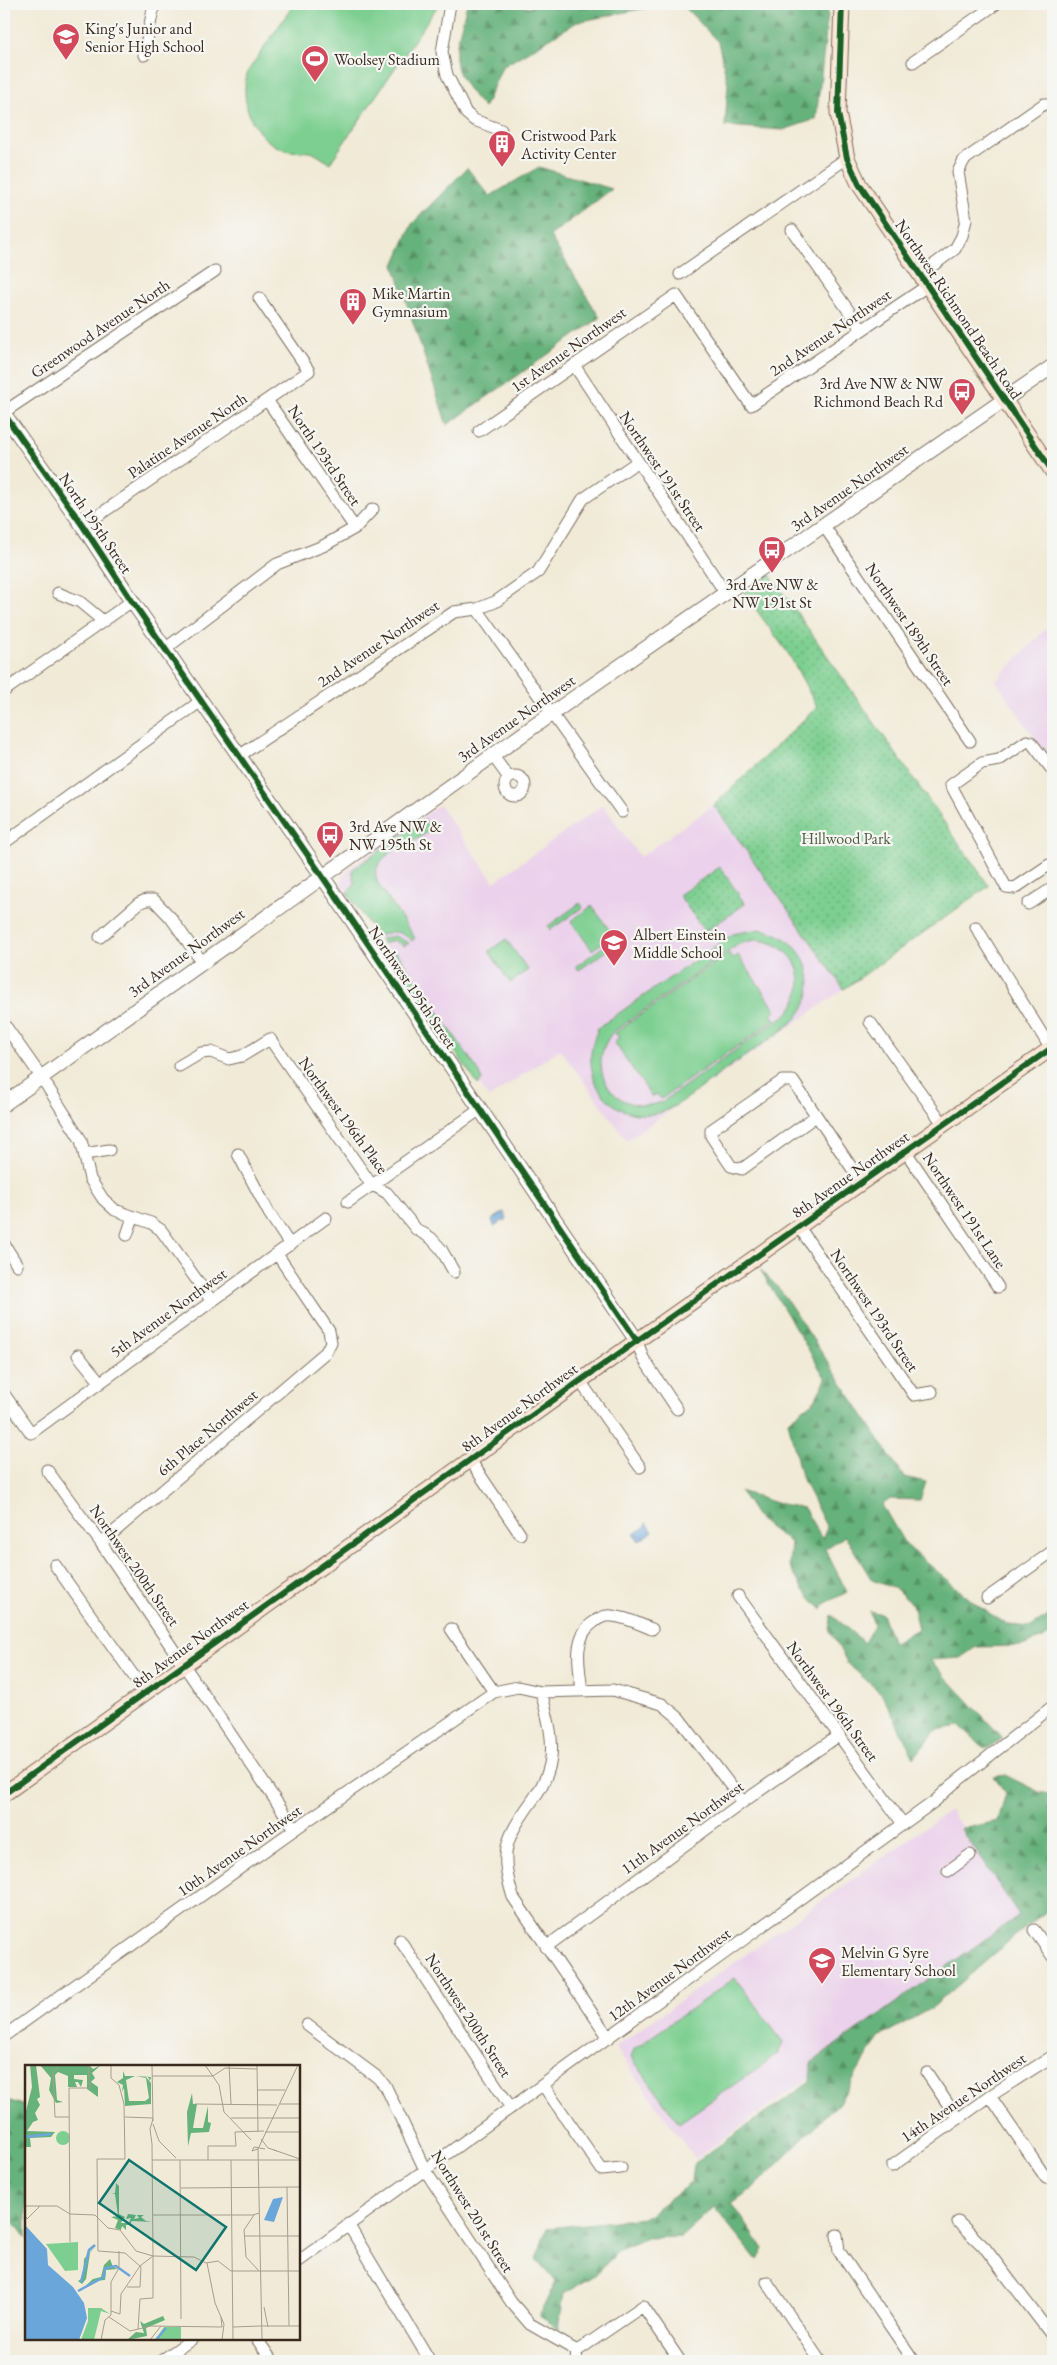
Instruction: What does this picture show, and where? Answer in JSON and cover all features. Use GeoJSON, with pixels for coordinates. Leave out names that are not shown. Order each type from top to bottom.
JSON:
{"type":"FeatureCollection","features":[{"type":"Feature","properties":{"kind":"main road","name":"Northwest Richmond Beach Road"},"geometry":{"type":"LineString","coordinates":[[842,4],[838,113],[847,158],[859,184],[1053,472]]}},
{"type":"Feature","properties":{"kind":"main road","name":"8th Avenue Northwest"},"geometry":{"type":"LineString","coordinates":[[4,1794],[580,1381],[1052,1048]]}},
{"type":"Feature","properties":{"kind":"street"},"geometry":{"type":"LineString","coordinates":[[144,55],[154,4]]}},
{"type":"Feature","properties":{"kind":"street"},"geometry":{"type":"LineString","coordinates":[[450,4],[442,52],[447,75],[466,113],[474,120],[502,130]]}},
{"type":"Feature","properties":{"kind":"street"},"geometry":{"type":"LineString","coordinates":[[913,62],[996,4]]}},
{"type":"Feature","properties":{"kind":"street"},"geometry":{"type":"LineString","coordinates":[[923,280],[955,249],[962,236],[966,212],[959,186],[958,172],[964,160],[1044,104]]}},
{"type":"Feature","properties":{"kind":"street"},"geometry":{"type":"LineString","coordinates":[[680,274],[847,158]]}},
{"type":"Feature","properties":{"kind":"street"},"geometry":{"type":"LineString","coordinates":[[792,230],[862,330]]}},
{"type":"Feature","properties":{"kind":"street","name":"Greenwood Avenue North"},"geometry":{"type":"LineString","coordinates":[[4,413],[215,271]]}},
{"type":"Feature","properties":{"kind":"street","name":"2nd Avenue Northwest"},"geometry":{"type":"LineString","coordinates":[[751,405],[862,330],[923,280]]}},
{"type":"Feature","properties":{"kind":"street","name":"1st Avenue Northwest"},"geometry":{"type":"LineString","coordinates":[[479,430],[676,295],[751,405]]}},
{"type":"Feature","properties":{"kind":"street","name":"Palatine Avenue North"},"geometry":{"type":"LineString","coordinates":[[83,526],[309,371],[259,298]]}},
{"type":"Feature","properties":{"kind":"street","name":"Northwest 191st Street"},"geometry":{"type":"LineString","coordinates":[[574,365],[726,594]]}},
{"type":"Feature","properties":{"kind":"street","name":"3rd Avenue Northwest"},"geometry":{"type":"LineString","coordinates":[[4,1104],[322,875],[1053,366]]}},
{"type":"Feature","properties":{"kind":"street","name":"North 193rd Street"},"geometry":{"type":"LineString","coordinates":[[267,400],[355,528]]}},
{"type":"Feature","properties":{"kind":"street","name":"North 195th Street"},"geometry":{"type":"LineString","coordinates":[[4,413],[83,526],[165,649]]}},
{"type":"Feature","properties":{"kind":"street","name":"2nd Avenue Northwest"},"geometry":{"type":"LineString","coordinates":[[239,756],[454,612],[477,609],[495,602],[538,572],[583,499],[637,462]]}},
{"type":"Feature","properties":{"kind":"street"},"geometry":{"type":"LineString","coordinates":[[165,649],[277,564],[323,546],[355,528],[374,509]]}},
{"type":"Feature","properties":{"kind":"street","name":"Northwest 189th Street"},"geometry":{"type":"LineString","coordinates":[[824,526],[970,740]]}},
{"type":"Feature","properties":{"kind":"street"},"geometry":{"type":"LineString","coordinates":[[58,593],[80,602],[102,621]]}},
{"type":"Feature","properties":{"kind":"street"},"geometry":{"type":"LineString","coordinates":[[4,691],[132,601]]}},
{"type":"Feature","properties":{"kind":"street"},"geometry":{"type":"LineString","coordinates":[[477,609],[622,812]]}},
{"type":"Feature","properties":{"kind":"street","name":"Northwest 195th Street"},"geometry":{"type":"LineString","coordinates":[[165,649],[322,875],[479,1110],[637,1341],[644,1358],[677,1409]]}},
{"type":"Feature","properties":{"kind":"street"},"geometry":{"type":"LineString","coordinates":[[4,843],[201,701]]}},
{"type":"Feature","properties":{"kind":"street"},"geometry":{"type":"LineString","coordinates":[[1053,771],[1031,742],[1027,741],[999,760],[982,763],[951,785],[1006,887],[1015,888],[1049,865],[1053,865]]}},
{"type":"Feature","properties":{"kind":"street"},"geometry":{"type":"LineString","coordinates":[[493,756],[509,778]]}},
{"type":"Feature","properties":{"kind":"street"},"geometry":{"type":"LineString","coordinates":[[1028,904],[1053,888]]}},
{"type":"Feature","properties":{"kind":"street"},"geometry":{"type":"LineString","coordinates":[[100,938],[139,903],[146,900],[154,900],[171,918],[202,962]]}},
{"type":"Feature","properties":{"kind":"street"},"geometry":{"type":"LineString","coordinates":[[976,928],[1052,1048]]}},
{"type":"Feature","properties":{"kind":"street"},"geometry":{"type":"LineString","coordinates":[[870,1022],[944,1125]]}},
{"type":"Feature","properties":{"kind":"street"},"geometry":{"type":"LineString","coordinates":[[4,1024],[42,1078],[81,1140],[90,1179],[103,1199],[115,1210],[151,1223],[161,1230],[211,1300]]}},
{"type":"Feature","properties":{"kind":"street","name":"Northwest 196th Place"},"geometry":{"type":"LineString","coordinates":[[179,1066],[201,1053],[211,1052],[229,1059],[242,1056],[270,1039],[371,1184],[387,1193],[416,1229],[430,1238],[441,1249],[454,1272]]}},
{"type":"Feature","properties":{"kind":"street"},"geometry":{"type":"LineString","coordinates":[[816,1116],[742,1169],[731,1166],[711,1136],[711,1130],[782,1081],[793,1082],[862,1182]]}},
{"type":"Feature","properties":{"kind":"street"},"geometry":{"type":"LineString","coordinates":[[348,1202],[371,1184],[479,1110]]}},
{"type":"Feature","properties":{"kind":"street"},"geometry":{"type":"LineString","coordinates":[[85,1154],[109,1150]]}},
{"type":"Feature","properties":{"kind":"street","name":"Northwest 191st Lane"},"geometry":{"type":"LineString","coordinates":[[906,1152],[998,1287]]}},
{"type":"Feature","properties":{"kind":"street"},"geometry":{"type":"LineString","coordinates":[[238,1154],[268,1212],[290,1245]]}},
{"type":"Feature","properties":{"kind":"street"},"geometry":{"type":"LineString","coordinates":[[126,1235],[133,1217]]}},
{"type":"Feature","properties":{"kind":"street","name":"5th Avenue Northwest"},"geometry":{"type":"LineString","coordinates":[[4,1394],[31,1433],[326,1218]]}},
{"type":"Feature","properties":{"kind":"street","name":"Northwest 193rd Street"},"geometry":{"type":"LineString","coordinates":[[799,1227],[914,1395],[932,1392]]}},
{"type":"Feature","properties":{"kind":"street"},"geometry":{"type":"LineString","coordinates":[[4,1244],[17,1265]]}},
{"type":"Feature","properties":{"kind":"street","name":"6th Place Northwest"},"geometry":{"type":"LineString","coordinates":[[101,1543],[326,1352],[331,1342],[329,1331],[277,1254]]}},
{"type":"Feature","properties":{"kind":"street"},"geometry":{"type":"LineString","coordinates":[[78,1355],[100,1382]]}},
{"type":"Feature","properties":{"kind":"street"},"geometry":{"type":"LineString","coordinates":[[580,1381],[640,1467]]}},
{"type":"Feature","properties":{"kind":"street"},"geometry":{"type":"LineString","coordinates":[[470,1460],[520,1534]]}},
{"type":"Feature","properties":{"kind":"street","name":"Northwest 200th Street"},"geometry":{"type":"LineString","coordinates":[[47,1470],[101,1543],[295,1829]]}},
{"type":"Feature","properties":{"kind":"street"},"geometry":{"type":"LineString","coordinates":[[987,1598],[1053,1551]]}},
{"type":"Feature","properties":{"kind":"street"},"geometry":{"type":"LineString","coordinates":[[55,1565],[144,1692]]}},
{"type":"Feature","properties":{"kind":"street","name":"Northwest 196th Street"},"geometry":{"type":"LineString","coordinates":[[738,1596],[903,1824]]}},
{"type":"Feature","properties":{"kind":"street"},"geometry":{"type":"LineString","coordinates":[[582,1690],[578,1661],[580,1640],[589,1625],[599,1618],[610,1615],[624,1618],[652,1629]]}},
{"type":"Feature","properties":{"kind":"street"},"geometry":{"type":"LineString","coordinates":[[451,1629],[494,1692],[518,1687],[541,1692],[613,1690],[662,1704],[679,1718],[743,1802]]}},
{"type":"Feature","properties":{"kind":"street","name":"10th Avenue Northwest"},"geometry":{"type":"LineString","coordinates":[[4,2036],[295,1829],[494,1692]]}},
{"type":"Feature","properties":{"kind":"street"},"geometry":{"type":"LineString","coordinates":[[541,1692],[551,1739],[550,1764],[542,1786],[517,1822],[506,1843],[504,1862],[513,1897],[609,2038]]}},
{"type":"Feature","properties":{"kind":"street","name":"12th Avenue Northwest"},"geometry":{"type":"LineString","coordinates":[[300,2259],[935,1801],[951,1786],[1053,1706]]}},
{"type":"Feature","properties":{"kind":"street","name":"11th Avenue Northwest"},"geometry":{"type":"LineString","coordinates":[[546,1947],[743,1802],[838,1736]]}},
{"type":"Feature","properties":{"kind":"street"},"geometry":{"type":"LineString","coordinates":[[948,1871],[970,1855]]}},
{"type":"Feature","properties":{"kind":"street"},"geometry":{"type":"LineString","coordinates":[[1034,1930],[1053,1957]]}},
{"type":"Feature","properties":{"kind":"street","name":"Northwest 200th Street"},"geometry":{"type":"LineString","coordinates":[[400,1940],[511,2108]]}},
{"type":"Feature","properties":{"kind":"street","name":"Northwest 201st Street"},"geometry":{"type":"LineString","coordinates":[[307,2025],[377,2077],[386,2087],[425,2170],[511,2302],[530,2324],[577,2356]]}},
{"type":"Feature","properties":{"kind":"street","name":"14th Avenue Northwest"},"geometry":{"type":"LineString","coordinates":[[892,2166],[990,2096],[1053,2056]]}},
{"type":"Feature","properties":{"kind":"street"},"geometry":{"type":"LineString","coordinates":[[927,2073],[958,2119]]}},
{"type":"Feature","properties":{"kind":"street"},"geometry":{"type":"LineString","coordinates":[[543,2085],[602,2170],[621,2168]]}},
{"type":"Feature","properties":{"kind":"street"},"geometry":{"type":"LineString","coordinates":[[990,2096],[1046,2178]]}},
{"type":"Feature","properties":{"kind":"street"},"geometry":{"type":"LineString","coordinates":[[958,2222],[985,2248],[1053,2337]]}},
{"type":"Feature","properties":{"kind":"street"},"geometry":{"type":"LineString","coordinates":[[348,2224],[430,2361]]}},
{"type":"Feature","properties":{"kind":"street"},"geometry":{"type":"LineString","coordinates":[[837,2235],[839,2251],[914,2361]]}},
{"type":"Feature","properties":{"kind":"street"},"geometry":{"type":"LineString","coordinates":[[767,2282],[820,2361]]}},
{"type":"Feature","properties":{"kind":"street"},"geometry":{"type":"LineString","coordinates":[[577,2356],[643,2306],[680,2361]]}},
{"type":"Feature","properties":{"kind":"street"},"geometry":{"type":"LineString","coordinates":[[161,2361],[191,2340]]}},
{"type":"Feature","properties":{"kind":"street"},"geometry":{"type":"LineString","coordinates":[[258,2340],[272,2361]]}},
{"type":"Feature","properties":{"kind":"shaded area"},"geometry":{"type":"Polygon","coordinates":[[[1053,621],[1053,764],[996,681],[1053,621]]]}},
{"type":"Feature","properties":{"kind":"shaded area","name":"Albert Einstein Middle School"},"geometry":{"type":"Polygon","coordinates":[[[439,805],[494,882],[603,805],[640,857],[714,805],[844,989],[627,1140],[560,1049],[489,1098],[341,885],[342,877],[349,869],[439,805]]]}},
{"type":"Feature","properties":{"kind":"shaded area","name":"Melvin G Syre Elementary School"},"geometry":{"type":"Polygon","coordinates":[[[950,1810],[1028,1923],[695,2159],[615,2047],[950,1810]]]}},
{"type":"Feature","properties":{"kind":"green space","name":"Woolsey Stadium"},"geometry":{"type":"Polygon","coordinates":[[[294,4],[439,4],[330,163],[313,153],[289,151],[274,145],[257,129],[247,107],[245,83],[248,71],[294,4]]]}},
{"type":"Feature","properties":{"kind":"green space"},"geometry":{"type":"Polygon","coordinates":[[[467,4],[516,4],[530,8],[532,4],[665,4],[577,22],[502,67],[484,108],[463,81],[456,59],[456,48],[467,4]]]}},
{"type":"Feature","properties":{"kind":"green space"},"geometry":{"type":"Polygon","coordinates":[[[682,4],[825,4],[828,14],[816,119],[783,130],[725,126],[728,84],[718,42],[682,4]]]}},
{"type":"Feature","properties":{"kind":"green space"},"geometry":{"type":"Polygon","coordinates":[[[539,167],[612,189],[550,236],[600,318],[447,425],[394,265],[412,224],[467,168],[490,196],[539,167]]]}},
{"type":"Feature","properties":{"kind":"green space","name":"Hillwood Park"},"geometry":{"type":"Polygon","coordinates":[[[769,573],[989,886],[844,989],[714,805],[817,707],[790,656],[744,593],[769,573]]]}},
{"type":"Feature","properties":{"kind":"green space"},"geometry":{"type":"Polygon","coordinates":[[[425,819],[429,831],[403,849],[396,848],[379,864],[376,873],[379,885],[415,938],[412,941],[408,937],[396,932],[378,937],[347,893],[355,883],[352,870],[425,819]]]}},
{"type":"Feature","properties":{"kind":"green space"},"geometry":{"type":"Polygon","coordinates":[[[720,867],[745,904],[705,932],[679,895],[720,867]]]}},
{"type":"Feature","properties":{"kind":"green space"},"geometry":{"type":"Polygon","coordinates":[[[580,903],[583,907],[550,930],[548,926],[580,903]]]}},
{"type":"Feature","properties":{"kind":"green space"},"geometry":{"type":"Polygon","coordinates":[[[592,906],[613,935],[592,950],[571,921],[592,906]]]}},
{"type":"Feature","properties":{"kind":"green space"},"geometry":{"type":"Polygon","coordinates":[[[759,929],[772,932],[794,946],[802,956],[810,980],[809,994],[800,1013],[793,1022],[777,1034],[691,1096],[667,1110],[656,1114],[643,1115],[615,1106],[599,1089],[593,1075],[591,1053],[597,1032],[596,1029],[733,934],[759,929]],[[754,940],[739,944],[613,1032],[604,1047],[601,1061],[603,1075],[609,1087],[618,1097],[631,1103],[645,1105],[662,1102],[788,1013],[796,1001],[799,988],[799,976],[796,965],[790,955],[780,947],[768,942],[754,940]]]}},
{"type":"Feature","properties":{"kind":"green space"},"geometry":{"type":"Polygon","coordinates":[[[395,936],[409,943],[405,946],[393,940],[383,944],[380,940],[395,936]]]}},
{"type":"Feature","properties":{"kind":"green space"},"geometry":{"type":"Polygon","coordinates":[[[506,939],[528,970],[510,983],[489,951],[506,939]]]}},
{"type":"Feature","properties":{"kind":"green space"},"geometry":{"type":"Polygon","coordinates":[[[604,946],[607,951],[579,970],[576,966],[604,946]]]}},
{"type":"Feature","properties":{"kind":"green space"},"geometry":{"type":"Polygon","coordinates":[[[394,952],[398,954],[480,1073],[482,1080],[478,1085],[389,954],[394,952]]]}},
{"type":"Feature","properties":{"kind":"green space"},"geometry":{"type":"Polygon","coordinates":[[[729,953],[733,959],[738,955],[776,1010],[771,1014],[775,1020],[661,1099],[657,1094],[652,1097],[614,1042],[619,1038],[615,1033],[729,953]]]}},
{"type":"Feature","properties":{"kind":"green space"},"geometry":{"type":"Polygon","coordinates":[[[760,1269],[781,1291],[904,1477],[926,1482],[920,1500],[890,1499],[882,1505],[905,1544],[978,1606],[1008,1625],[1031,1627],[1053,1613],[1053,1634],[1022,1646],[976,1647],[960,1658],[930,1660],[1003,1738],[986,1749],[960,1726],[936,1730],[914,1758],[882,1694],[848,1664],[829,1629],[832,1615],[864,1643],[874,1625],[869,1611],[882,1614],[893,1643],[918,1629],[912,1604],[896,1589],[872,1580],[845,1536],[825,1549],[847,1592],[824,1604],[822,1610],[803,1590],[789,1565],[791,1543],[759,1520],[740,1491],[776,1503],[804,1508],[822,1539],[827,1528],[801,1476],[788,1421],[815,1400],[826,1379],[760,1269]]]}},
{"type":"Feature","properties":{"kind":"green space"},"geometry":{"type":"Polygon","coordinates":[[[1005,1775],[1039,1792],[1053,1795],[1053,1906],[1015,1936],[933,2007],[879,2037],[838,2104],[753,2188],[732,2203],[763,2249],[757,2260],[714,2207],[681,2237],[646,2238],[620,2250],[596,2274],[564,2293],[559,2328],[539,2316],[556,2281],[536,2259],[547,2228],[644,2218],[692,2182],[694,2163],[810,2082],[811,2063],[1019,1915],[961,1829],[998,1821],[1006,1793],[994,1777],[1005,1775]]]}},
{"type":"Feature","properties":{"kind":"green space"},"geometry":{"type":"Polygon","coordinates":[[[735,1978],[783,2042],[778,2054],[679,2123],[631,2057],[634,2049],[735,1978]]]}},
{"type":"Feature","properties":{"kind":"green space"},"geometry":{"type":"Polygon","coordinates":[[[4,2099],[25,2106],[25,2237],[4,2208],[4,2099]]]}},
{"type":"Feature","properties":{"kind":"water"},"geometry":{"type":"Polygon","coordinates":[[[504,1212],[507,1218],[505,1222],[502,1221],[494,1226],[492,1220],[504,1212]]]}},
{"type":"Feature","properties":{"kind":"water"},"geometry":{"type":"Polygon","coordinates":[[[647,1523],[653,1532],[639,1541],[634,1534],[646,1526],[647,1523]]]}},
{"type":"Feature","properties":{"kind":"cycle path"},"geometry":{"type":"LineString","coordinates":[[842,4],[838,113],[847,158],[859,184],[1053,472]]}},
{"type":"Feature","properties":{"kind":"cycle path"},"geometry":{"type":"LineString","coordinates":[[4,414],[83,526],[132,601],[316,867],[637,1341]]}},
{"type":"Feature","properties":{"kind":"cycle path"},"geometry":{"type":"LineString","coordinates":[[4,1794],[580,1381],[1053,1047]]}},
{"type":"Feature","properties":{"kind":"place","name":"King's Junior and Senior High School"},"geometry":{"type":"Point","coordinates":[66,61]}},
{"type":"Feature","properties":{"kind":"place","name":"Woolsey Stadium"},"geometry":{"type":"Point","coordinates":[315,83]}},
{"type":"Feature","properties":{"kind":"place","name":"Cristwood Park Activity Center"},"geometry":{"type":"Point","coordinates":[502,168]}},
{"type":"Feature","properties":{"kind":"place","name":"Mike Martin Gymnasium"},"geometry":{"type":"Point","coordinates":[353,326]}},
{"type":"Feature","properties":{"kind":"place","name":"3rd Ave NW & NW Richmond Beach Rd"},"geometry":{"type":"Point","coordinates":[962,416]}},
{"type":"Feature","properties":{"kind":"place","name":"3rd Ave NW & NW 191st St"},"geometry":{"type":"Point","coordinates":[772,574]}},
{"type":"Feature","properties":{"kind":"place","name":"3rd Ave NW & NW 195th St"},"geometry":{"type":"Point","coordinates":[330,859]}},
{"type":"Feature","properties":{"kind":"place","name":"Albert Einstein Middle School"},"geometry":{"type":"Point","coordinates":[614,967]}},
{"type":"Feature","properties":{"kind":"place","name":"Melvin G Syre Elementary School"},"geometry":{"type":"Point","coordinates":[822,1985]}}]}
